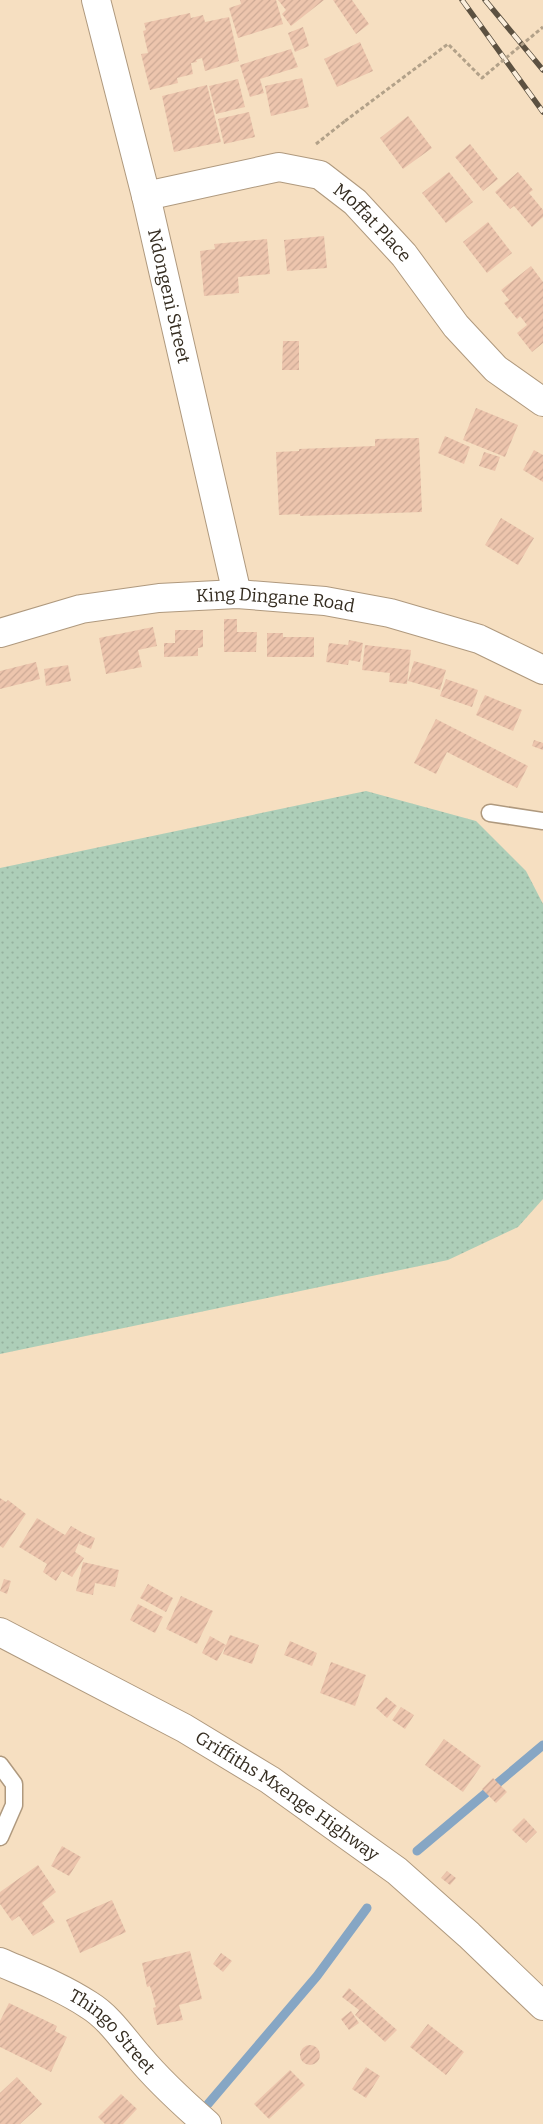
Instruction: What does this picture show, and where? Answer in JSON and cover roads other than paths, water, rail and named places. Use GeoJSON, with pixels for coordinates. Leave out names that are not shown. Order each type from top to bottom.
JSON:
{"type":"FeatureCollection","features":[{"type":"Feature","properties":{"kind":"street","name":"Ndongeni Street"},"geometry":{"type":"LineString","coordinates":[[96,0],[146,196],[237,594]]}},
{"type":"Feature","properties":{"kind":"street","name":"Moffat Place"},"geometry":{"type":"LineString","coordinates":[[146,196],[279,166],[320,175],[355,202],[404,255],[456,326],[496,369],[543,402]]}},
{"type":"Feature","properties":{"kind":"street","name":"King Dingane Road"},"geometry":{"type":"LineString","coordinates":[[0,632],[81,609],[158,598],[237,594],[324,601],[390,613],[479,639],[543,670]]}},
{"type":"Feature","properties":{"kind":"street","name":"Griffiths Mxenge Highway"},"geometry":{"type":"LineString","coordinates":[[0,1632],[184,1728],[270,1780],[397,1872],[469,1935],[543,2006]]}},
{"type":"Feature","properties":{"kind":"street","name":"Thingo Street"},"geometry":{"type":"LineString","coordinates":[[0,1962],[52,1985],[90,2005],[115,2027],[139,2058],[169,2089],[207,2124]]}},
{"type":"Feature","properties":{"kind":"lane"},"geometry":{"type":"LineString","coordinates":[[490,814],[543,821]]}},
{"type":"Feature","properties":{"kind":"lane"},"geometry":{"type":"LineString","coordinates":[[0,1765],[14,1784],[14,1804],[0,1837]]}},
{"type":"Feature","properties":{"kind":"waterway"},"geometry":{"type":"LineString","coordinates":[[417,1851],[543,1745]]}},
{"type":"Feature","properties":{"kind":"waterway"},"geometry":{"type":"LineString","coordinates":[[208,2104],[317,1976],[367,1908]]}},
{"type":"Feature","properties":{"kind":"railway"},"geometry":{"type":"LineString","coordinates":[[462,0],[543,112]]}},
{"type":"Feature","properties":{"kind":"railway"},"geometry":{"type":"LineString","coordinates":[[485,0],[543,70]]}}]}
